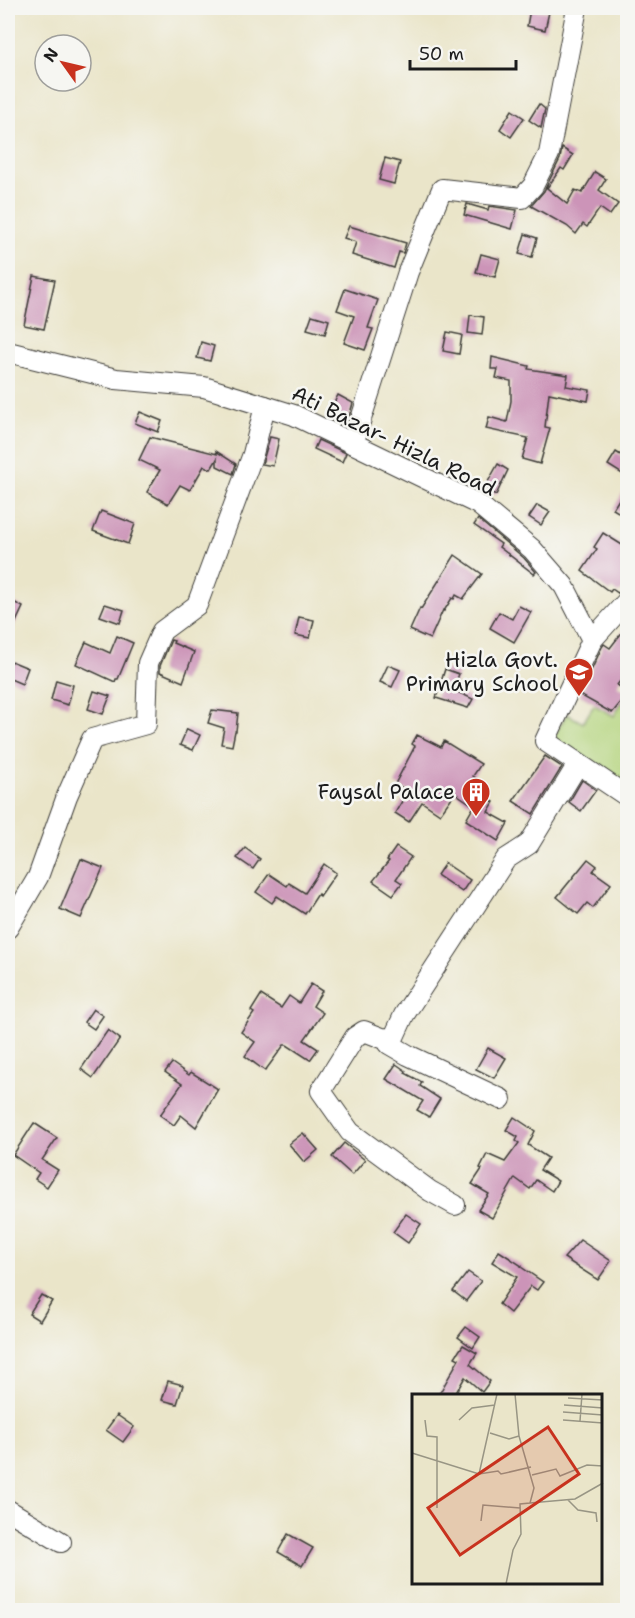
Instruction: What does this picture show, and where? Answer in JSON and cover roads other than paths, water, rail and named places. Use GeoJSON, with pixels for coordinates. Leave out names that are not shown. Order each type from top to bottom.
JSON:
{"type":"FeatureCollection","features":[{"type":"Feature","properties":{"kind":"street"},"geometry":{"type":"LineString","coordinates":[[353,444],[408,272],[442,189],[522,198],[533,186],[549,153],[577,8]]}},
{"type":"Feature","properties":{"kind":"street","name":"Ati Bazar- Hizla Road"},"geometry":{"type":"LineString","coordinates":[[8,352],[116,379],[204,387],[294,415],[478,504],[532,549],[564,586],[592,640]]}},
{"type":"Feature","properties":{"kind":"street"},"geometry":{"type":"LineString","coordinates":[[8,928],[38,877],[67,796],[92,739],[146,724],[148,663],[162,631],[197,605],[253,454],[265,406]]}},
{"type":"Feature","properties":{"kind":"street"},"geometry":{"type":"LineString","coordinates":[[627,600],[592,640],[545,741],[627,797]]}},
{"type":"Feature","properties":{"kind":"street"},"geometry":{"type":"LineString","coordinates":[[501,1099],[389,1044],[404,1015],[506,859],[529,844],[578,764]]}},
{"type":"Feature","properties":{"kind":"street"},"geometry":{"type":"LineString","coordinates":[[393,1039],[382,1038],[364,1031],[355,1038],[321,1091],[350,1132],[430,1191],[455,1205]]}},
{"type":"Feature","properties":{"kind":"street"},"geometry":{"type":"LineString","coordinates":[[8,1510],[61,1542]]}},
{"type":"Feature","properties":{"kind":"place","name":"Hizla Govt. Primary School"},"geometry":{"type":"Point","coordinates":[579,698]}},
{"type":"Feature","properties":{"kind":"place","name":"Faysal Palace"},"geometry":{"type":"Point","coordinates":[476,818]}}]}
